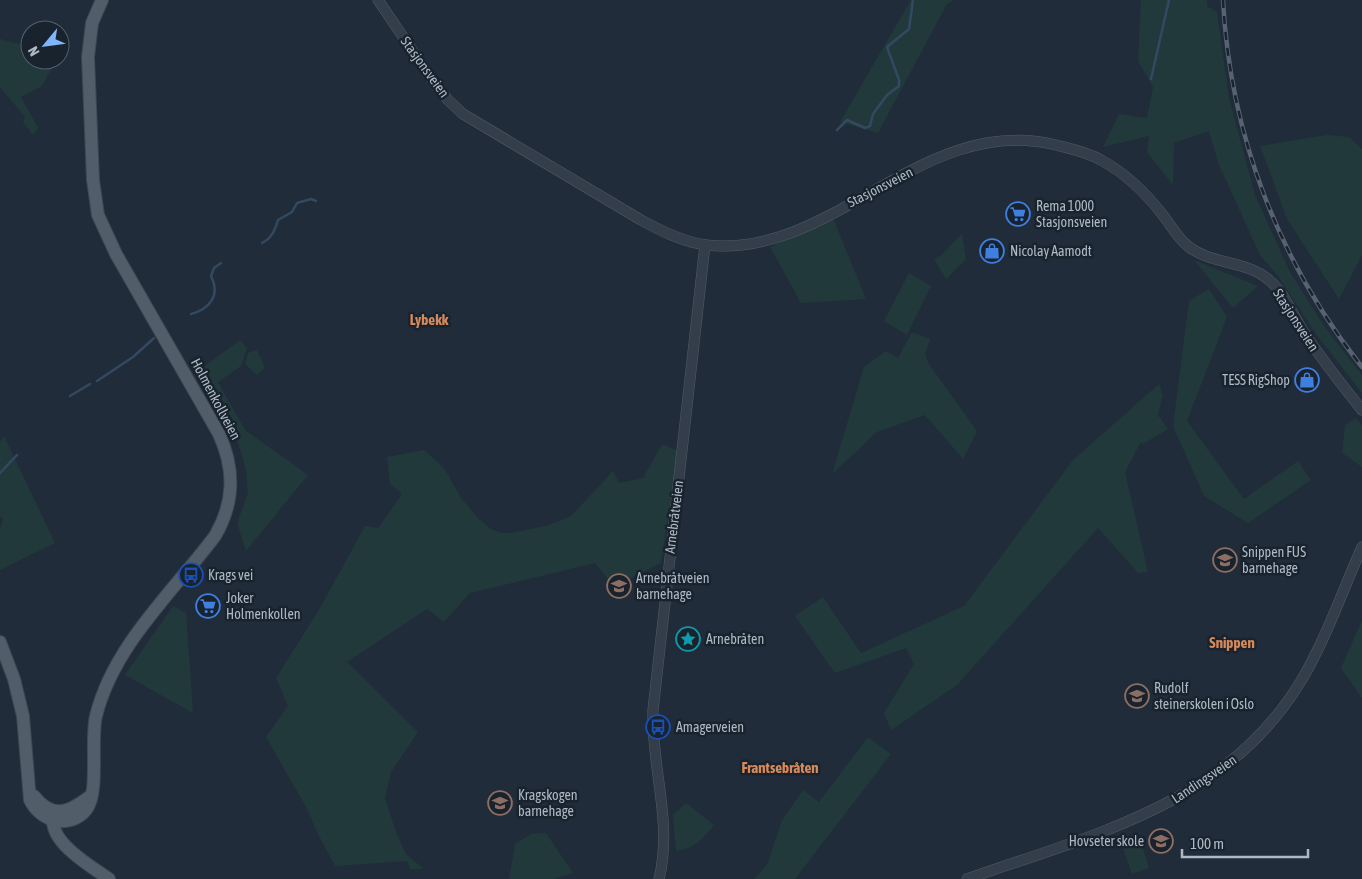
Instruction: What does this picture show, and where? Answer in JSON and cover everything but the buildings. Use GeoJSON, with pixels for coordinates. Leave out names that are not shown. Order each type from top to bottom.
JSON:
{"type":"FeatureCollection","features":[{"type":"Feature","properties":{"kind":"main road","name":"Holmenkollveien"},"geometry":{"type":"LineString","coordinates":[[58,818],[91,795],[94,785],[92,734],[107,684],[141,629],[217,531],[227,513],[232,485],[230,464],[217,428],[116,254],[98,215],[92,180],[88,57],[92,23],[102,0]]}},
{"type":"Feature","properties":{"kind":"main road"},"geometry":{"type":"LineString","coordinates":[[0,642],[14,680],[23,716],[28,786],[33,806],[40,814],[58,818],[66,845],[109,879]]}},
{"type":"Feature","properties":{"kind":"street","name":"Stasjonsveien"},"geometry":{"type":"LineString","coordinates":[[378,0],[442,94],[471,120],[651,225],[688,241],[705,245],[742,245],[789,234],[917,168],[975,144],[1001,139],[1030,140],[1074,149],[1100,159],[1126,176],[1151,201],[1180,239],[1194,251],[1248,268],[1269,280],[1281,294],[1323,360],[1362,410]]}},
{"type":"Feature","properties":{"kind":"street","name":"Arnebråtveien"},"geometry":{"type":"LineString","coordinates":[[659,879],[665,835],[654,741],[653,710],[705,245]]}},
{"type":"Feature","properties":{"kind":"street","name":"Landingsveien"},"geometry":{"type":"LineString","coordinates":[[967,879],[1151,812],[1191,790],[1239,756],[1267,728],[1306,672],[1362,547]]}},
{"type":"Feature","properties":{"kind":"green space"},"geometry":{"type":"Polygon","coordinates":[[[911,0],[954,0],[947,4],[878,133],[840,122],[911,0]]]}},
{"type":"Feature","properties":{"kind":"green space"},"geometry":{"type":"Polygon","coordinates":[[[1141,0],[1207,0],[1207,6],[1217,12],[1229,98],[1255,195],[1290,272],[1324,326],[1362,375],[1362,393],[1316,334],[1278,276],[1260,255],[1219,165],[1209,131],[1174,143],[1173,185],[1147,152],[1149,136],[1103,147],[1119,114],[1147,118],[1153,87],[1138,61],[1141,0]]]}},
{"type":"Feature","properties":{"kind":"green space"},"geometry":{"type":"Polygon","coordinates":[[[0,39],[20,44],[20,70],[51,70],[42,86],[21,97],[38,128],[33,135],[23,122],[25,117],[0,87],[0,39]]]}},
{"type":"Feature","properties":{"kind":"green space"},"geometry":{"type":"Polygon","coordinates":[[[1327,135],[1349,137],[1362,149],[1362,255],[1339,299],[1287,219],[1260,146],[1327,135]]]}},
{"type":"Feature","properties":{"kind":"green space"},"geometry":{"type":"Polygon","coordinates":[[[833,218],[866,299],[801,303],[770,247],[833,218]]]}},
{"type":"Feature","properties":{"kind":"green space"},"geometry":{"type":"Polygon","coordinates":[[[962,233],[966,259],[946,279],[934,259],[942,255],[962,233]]]}},
{"type":"Feature","properties":{"kind":"green space"},"geometry":{"type":"Polygon","coordinates":[[[1194,260],[1258,286],[1233,308],[1194,260]]]}},
{"type":"Feature","properties":{"kind":"green space"},"geometry":{"type":"Polygon","coordinates":[[[909,273],[931,286],[907,335],[884,321],[909,273]]]}},
{"type":"Feature","properties":{"kind":"green space"},"geometry":{"type":"Polygon","coordinates":[[[1209,289],[1227,317],[1187,421],[1244,499],[1298,461],[1311,480],[1248,523],[1204,496],[1173,426],[1189,301],[1209,289]]]}},
{"type":"Feature","properties":{"kind":"green space"},"geometry":{"type":"Polygon","coordinates":[[[912,332],[930,339],[925,354],[929,364],[977,431],[963,459],[925,415],[877,432],[832,474],[864,367],[886,351],[898,358],[912,332]]]}},
{"type":"Feature","properties":{"kind":"green space"},"geometry":{"type":"Polygon","coordinates":[[[240,340],[247,348],[241,366],[218,382],[245,430],[308,475],[246,551],[237,523],[248,493],[246,470],[238,443],[198,371],[240,340]]]}},
{"type":"Feature","properties":{"kind":"green space"},"geometry":{"type":"Polygon","coordinates":[[[257,350],[265,367],[257,375],[245,364],[248,353],[257,350]]]}},
{"type":"Feature","properties":{"kind":"green space"},"geometry":{"type":"Polygon","coordinates":[[[1159,384],[1163,396],[1157,417],[1159,416],[1168,429],[1143,444],[1141,442],[1125,472],[1148,572],[1138,573],[1098,528],[957,685],[891,730],[884,713],[914,664],[906,648],[835,673],[795,616],[823,597],[861,653],[964,606],[1073,460],[1159,384]]]}},
{"type":"Feature","properties":{"kind":"green space"},"geometry":{"type":"Polygon","coordinates":[[[1356,418],[1362,425],[1362,467],[1342,453],[1345,425],[1356,418]]]}},
{"type":"Feature","properties":{"kind":"green space"},"geometry":{"type":"Polygon","coordinates":[[[4,436],[55,543],[0,570],[0,528],[3,520],[0,516],[0,442],[4,436]]]}},
{"type":"Feature","properties":{"kind":"green space"},"geometry":{"type":"Polygon","coordinates":[[[662,444],[678,451],[661,563],[629,579],[612,584],[595,563],[470,593],[444,622],[427,609],[347,662],[418,732],[391,772],[385,798],[396,832],[406,854],[424,869],[410,869],[407,861],[335,866],[307,809],[266,737],[288,706],[276,678],[320,608],[365,526],[378,528],[402,494],[390,484],[387,457],[424,450],[444,468],[461,498],[479,519],[491,529],[501,533],[511,533],[546,526],[571,516],[613,471],[619,483],[643,478],[662,444]]]}},
{"type":"Feature","properties":{"kind":"green space"},"geometry":{"type":"Polygon","coordinates":[[[173,606],[186,613],[193,713],[125,675],[173,606]]]}},
{"type":"Feature","properties":{"kind":"green space"},"geometry":{"type":"Polygon","coordinates":[[[1362,620],[1362,698],[1341,668],[1362,620]]]}},
{"type":"Feature","properties":{"kind":"green space"},"geometry":{"type":"Polygon","coordinates":[[[868,737],[891,754],[795,879],[754,879],[767,865],[782,820],[803,790],[819,802],[868,737]]]}},
{"type":"Feature","properties":{"kind":"green space"},"geometry":{"type":"Polygon","coordinates":[[[686,803],[714,825],[698,842],[688,848],[676,851],[673,815],[686,803]]]}},
{"type":"Feature","properties":{"kind":"green space"},"geometry":{"type":"Polygon","coordinates":[[[546,833],[573,873],[553,879],[509,879],[515,844],[531,834],[546,833]]]}},
{"type":"Feature","properties":{"kind":"green space"},"geometry":{"type":"Polygon","coordinates":[[[1141,842],[1149,868],[1132,874],[1123,848],[1141,842]]]}},
{"type":"Feature","properties":{"kind":"waterway"},"geometry":{"type":"LineString","coordinates":[[837,130],[847,120],[865,128],[870,126],[873,114],[887,95],[899,86],[899,80],[887,47],[909,29],[913,0]]}},
{"type":"Feature","properties":{"kind":"waterway"},"geometry":{"type":"LineString","coordinates":[[1151,79],[1169,0]]}},
{"type":"Feature","properties":{"kind":"waterway"},"geometry":{"type":"LineString","coordinates":[[262,243],[273,233],[278,220],[292,212],[297,203],[311,199],[316,201]]}},
{"type":"Feature","properties":{"kind":"waterway"},"geometry":{"type":"LineString","coordinates":[[191,314],[203,309],[212,301],[215,290],[211,276],[214,268],[221,263]]}},
{"type":"Feature","properties":{"kind":"waterway"},"geometry":{"type":"LineString","coordinates":[[97,381],[133,357],[154,338]]}},
{"type":"Feature","properties":{"kind":"waterway"},"geometry":{"type":"LineString","coordinates":[[70,396],[90,384]]}},
{"type":"Feature","properties":{"kind":"waterway"},"geometry":{"type":"LineString","coordinates":[[0,473],[17,455]]}},
{"type":"Feature","properties":{"kind":"railway"},"geometry":{"type":"LineString","coordinates":[[1223,0],[1236,100],[1248,148],[1264,195],[1283,240],[1306,284],[1332,327],[1362,367]]}},
{"type":"Feature","properties":{"kind":"place","name":"Rema 1000 Stasjonsveien"},"geometry":{"type":"Point","coordinates":[1018,214]}},
{"type":"Feature","properties":{"kind":"place","name":"Nicolay Aamodt"},"geometry":{"type":"Point","coordinates":[992,251]}},
{"type":"Feature","properties":{"kind":"place","name":"TESS RigShop"},"geometry":{"type":"Point","coordinates":[1307,380]}},
{"type":"Feature","properties":{"kind":"place","name":"Snippen FUS barnehage"},"geometry":{"type":"Point","coordinates":[1225,560]}},
{"type":"Feature","properties":{"kind":"place","name":"Krags vei"},"geometry":{"type":"Point","coordinates":[191,575]}},
{"type":"Feature","properties":{"kind":"place","name":"Arnebråtveien barnehage"},"geometry":{"type":"Point","coordinates":[619,586]}},
{"type":"Feature","properties":{"kind":"place","name":"Joker Holmenkollen"},"geometry":{"type":"Point","coordinates":[208,606]}},
{"type":"Feature","properties":{"kind":"place","name":"Arnebråten"},"geometry":{"type":"Point","coordinates":[688,639]}},
{"type":"Feature","properties":{"kind":"place","name":"Rudolf steinerskolen i Oslo"},"geometry":{"type":"Point","coordinates":[1137,696]}},
{"type":"Feature","properties":{"kind":"place","name":"Amagerveien"},"geometry":{"type":"Point","coordinates":[658,727]}},
{"type":"Feature","properties":{"kind":"place","name":"Kragskogen barnehage"},"geometry":{"type":"Point","coordinates":[500,803]}},
{"type":"Feature","properties":{"kind":"place","name":"Hovseter skole"},"geometry":{"type":"Point","coordinates":[1161,841]}},
{"type":"Feature","properties":{"kind":"district","name":"Lybekk"},"geometry":{"type":"Point","coordinates":[429,320]}},
{"type":"Feature","properties":{"kind":"district","name":"Snippen"},"geometry":{"type":"Point","coordinates":[1232,643]}},
{"type":"Feature","properties":{"kind":"district","name":"Frantsebråten"},"geometry":{"type":"Point","coordinates":[780,768]}}]}
